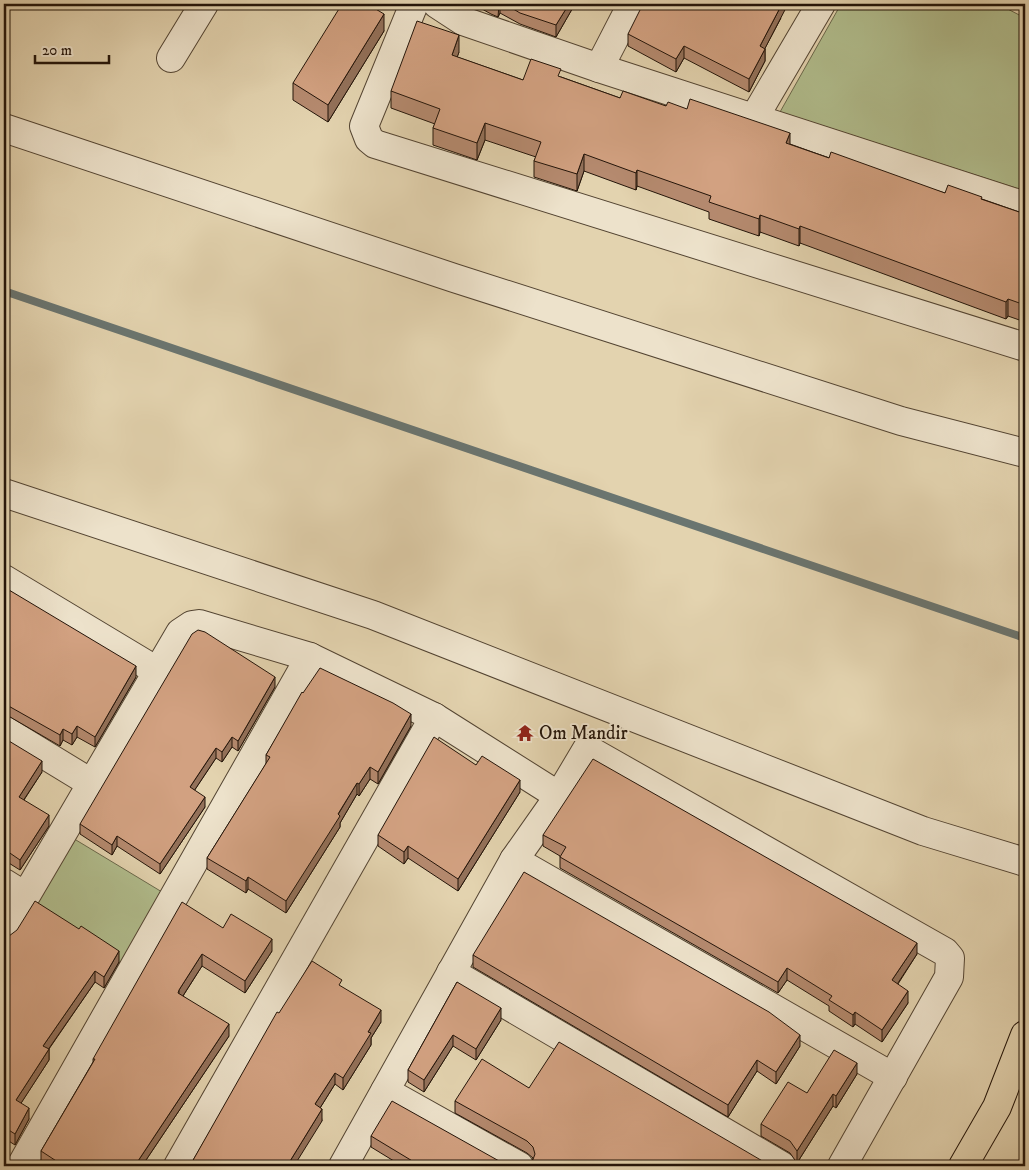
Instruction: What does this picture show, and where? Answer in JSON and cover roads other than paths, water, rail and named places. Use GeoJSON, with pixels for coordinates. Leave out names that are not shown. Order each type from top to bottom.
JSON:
{"type":"FeatureCollection","features":[{"type":"Feature","properties":{"kind":"main road"},"geometry":{"type":"LineString","coordinates":[[963,1166],[996,1107],[1025,1035]]}},
{"type":"Feature","properties":{"kind":"main road"},"geometry":{"type":"LineString","coordinates":[[985,1166],[996,1107]]}},
{"type":"Feature","properties":{"kind":"street"},"geometry":{"type":"LineString","coordinates":[[171,58],[204,4]]}},
{"type":"Feature","properties":{"kind":"street"},"geometry":{"type":"LineString","coordinates":[[414,4],[364,126],[368,139],[375,144],[1025,347]]}},
{"type":"Feature","properties":{"kind":"street"},"geometry":{"type":"LineString","coordinates":[[437,4],[463,21],[599,68],[1025,206]]}},
{"type":"Feature","properties":{"kind":"street"},"geometry":{"type":"LineString","coordinates":[[599,68],[632,4]]}},
{"type":"Feature","properties":{"kind":"street"},"geometry":{"type":"LineString","coordinates":[[754,118],[821,4]]}},
{"type":"Feature","properties":{"kind":"street"},"geometry":{"type":"LineString","coordinates":[[4,128],[464,282],[863,409],[1025,453]]}},
{"type":"Feature","properties":{"kind":"street"},"geometry":{"type":"LineString","coordinates":[[4,493],[373,615],[923,831],[1025,862]]}},
{"type":"Feature","properties":{"kind":"street"},"geometry":{"type":"LineString","coordinates":[[4,579],[157,671]]}},
{"type":"Feature","properties":{"kind":"street"},"geometry":{"type":"LineString","coordinates":[[4,933],[14,889],[91,783],[180,632],[192,625],[199,624],[310,657],[434,717],[560,796]]}},
{"type":"Feature","properties":{"kind":"street"},"geometry":{"type":"LineString","coordinates":[[21,1166],[310,657]]}},
{"type":"Feature","properties":{"kind":"street"},"geometry":{"type":"LineString","coordinates":[[178,1166],[434,717]]}},
{"type":"Feature","properties":{"kind":"street"},"geometry":{"type":"LineString","coordinates":[[4,730],[91,783]]}},
{"type":"Feature","properties":{"kind":"street"},"geometry":{"type":"LineString","coordinates":[[344,1166],[514,860],[560,796],[587,749],[945,952],[950,958],[949,977],[842,1166]]}},
{"type":"Feature","properties":{"kind":"street"},"geometry":{"type":"LineString","coordinates":[[514,860],[893,1077]]}},
{"type":"Feature","properties":{"kind":"street"},"geometry":{"type":"LineString","coordinates":[[451,972],[782,1166]]}},
{"type":"Feature","properties":{"kind":"street"},"geometry":{"type":"LineString","coordinates":[[385,1091],[518,1166]]}},
{"type":"Feature","properties":{"kind":"waterway"},"geometry":{"type":"LineString","coordinates":[[4,291],[1025,638]]}},
{"type":"Feature","properties":{"kind":"place","name":"Om Mandir"},"geometry":{"type":"Point","coordinates":[525,733]}}]}
